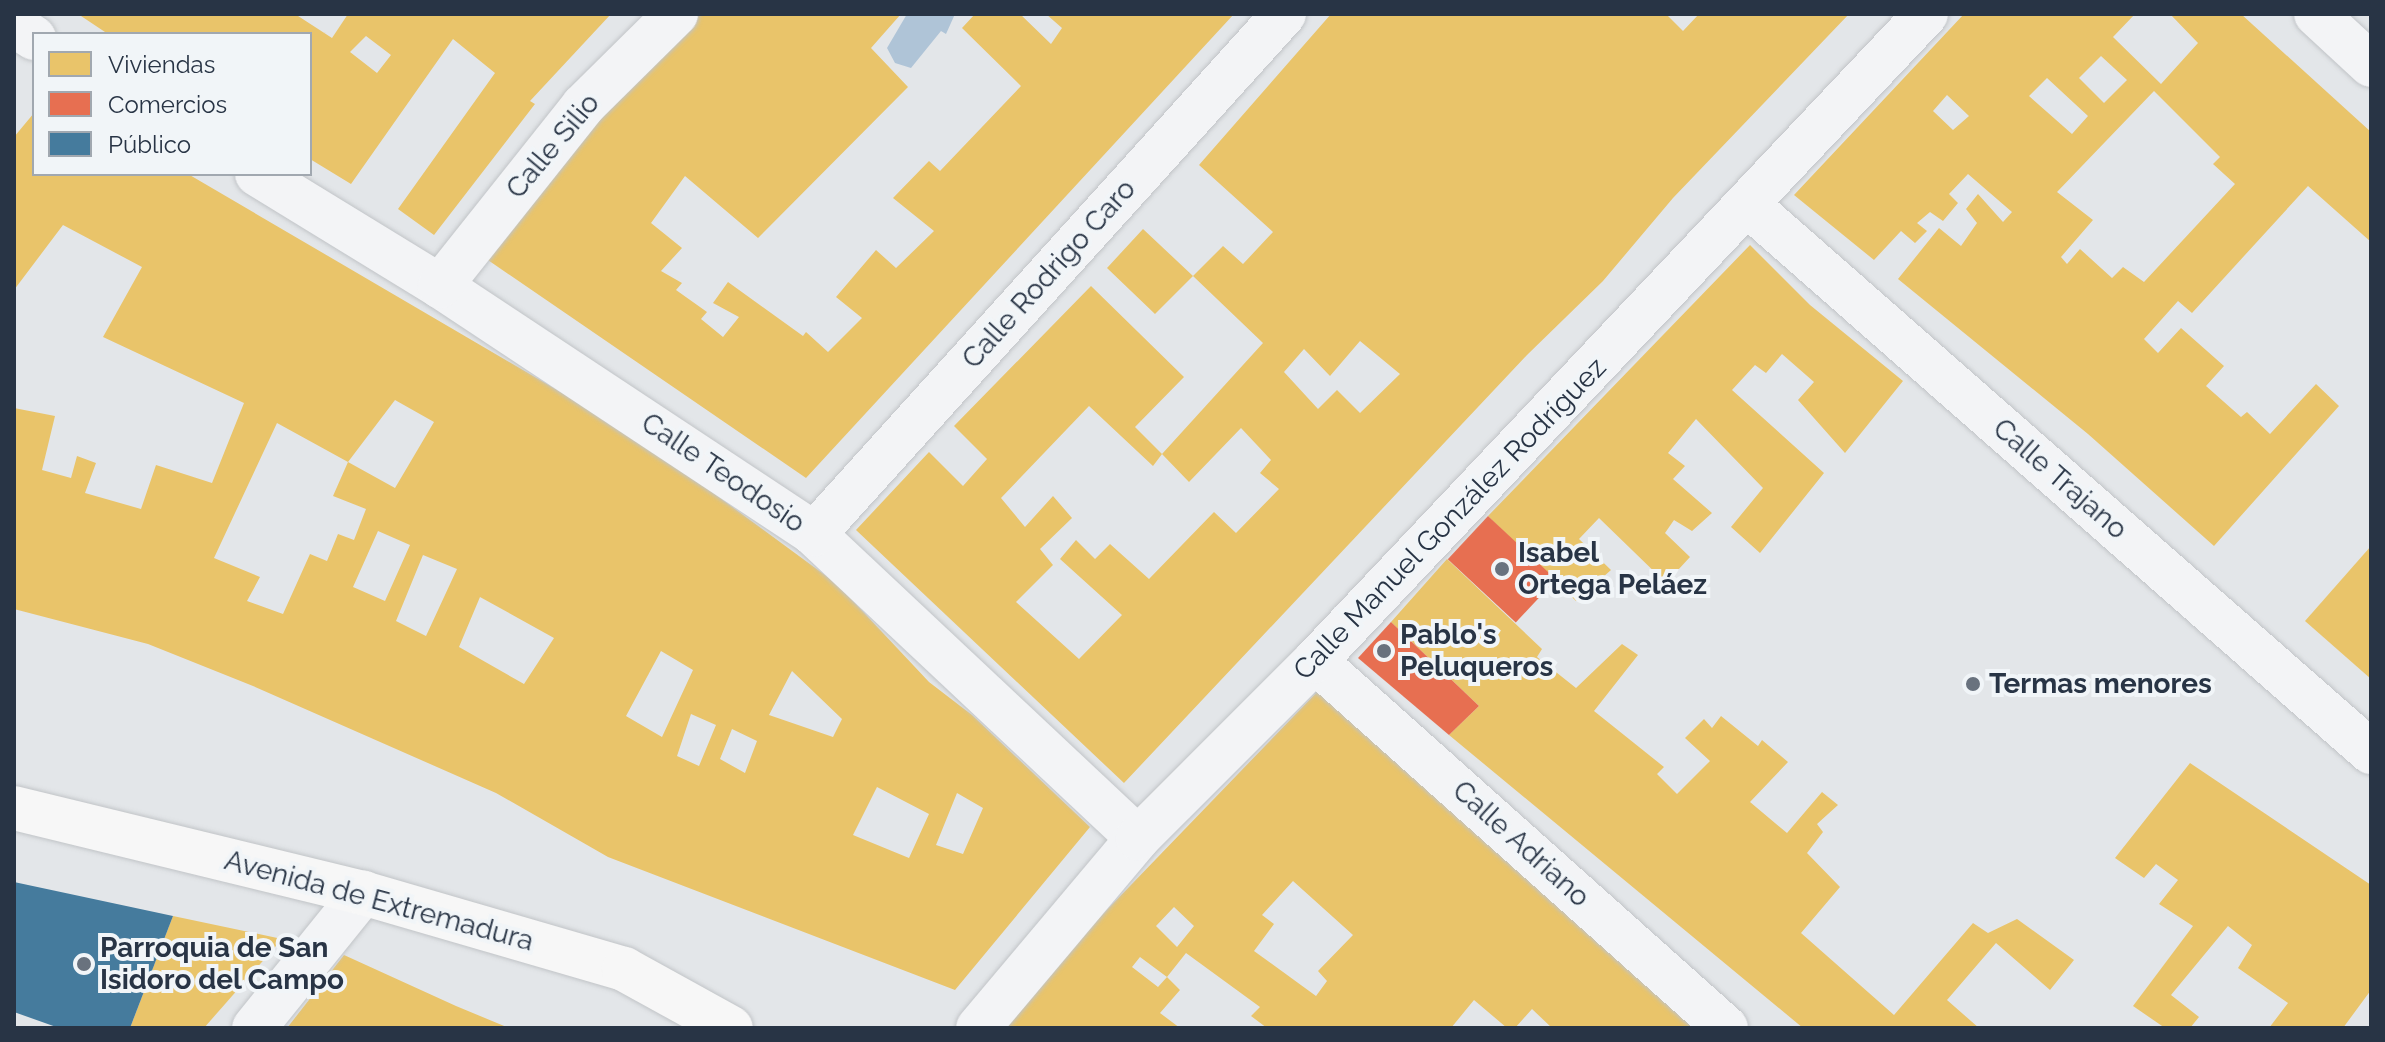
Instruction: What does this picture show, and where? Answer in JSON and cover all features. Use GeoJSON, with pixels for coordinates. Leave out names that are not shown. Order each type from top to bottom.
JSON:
{"type":"FeatureCollection","features":[{"type":"Feature","properties":{"kind":"main road","name":"Avenida de Extremadura"},"geometry":{"type":"LineString","coordinates":[[14,808],[363,893],[624,969],[731,1028]]}},
{"type":"Feature","properties":{"kind":"street","name":"Calle Silio"},"geometry":{"type":"LineString","coordinates":[[440,286],[583,106],[676,14]]}},
{"type":"Feature","properties":{"kind":"street","name":"Calle Rodrigo Caro"},"geometry":{"type":"LineString","coordinates":[[814,534],[1284,14]]}},
{"type":"Feature","properties":{"kind":"street","name":"Calle Manuel González Rodríguez"},"geometry":{"type":"LineString","coordinates":[[978,1028],[1138,838],[1315,661],[1749,206],[1926,14]]}},
{"type":"Feature","properties":{"kind":"street"},"geometry":{"type":"LineString","coordinates":[[2316,14],[2371,65]]}},
{"type":"Feature","properties":{"kind":"street"},"geometry":{"type":"LineString","coordinates":[[14,25],[32,37]]}},
{"type":"Feature","properties":{"kind":"street","name":"Calle Teodosio"},"geometry":{"type":"LineString","coordinates":[[260,176],[440,286],[814,534],[1138,838]]}},
{"type":"Feature","properties":{"kind":"street","name":"Calle Trajano"},"geometry":{"type":"LineString","coordinates":[[1749,206],[2371,752]]}},
{"type":"Feature","properties":{"kind":"street","name":"Calle Adriano"},"geometry":{"type":"LineString","coordinates":[[1315,661],[1726,1028]]}},
{"type":"Feature","properties":{"kind":"street"},"geometry":{"type":"LineString","coordinates":[[254,1028],[363,893]]}},
{"type":"Feature","properties":{"kind":"water"},"geometry":{"type":"Polygon","coordinates":[[[907,14],[955,14],[946,34],[941,31],[911,68],[895,63],[887,48],[907,14]]]}},
{"type":"Feature","properties":{"kind":"building: Viviendas"},"geometry":{"type":"Polygon","coordinates":[[[78,14],[295,14],[332,38],[348,14],[611,14],[530,101],[535,104],[434,235],[398,209],[495,73],[453,39],[351,184],[312,160],[312,32],[105,32],[78,14]],[[366,36],[350,52],[377,73],[391,55],[366,36]]]}},
{"type":"Feature","properties":{"kind":"building: Viviendas"},"geometry":{"type":"Polygon","coordinates":[[[697,14],[901,14],[871,48],[908,87],[758,238],[685,176],[651,223],[682,248],[661,271],[682,283],[676,290],[707,312],[701,319],[723,337],[739,317],[713,303],[728,282],[803,336],[806,332],[828,352],[862,318],[836,297],[876,250],[896,268],[934,231],[893,198],[929,161],[940,171],[1021,86],[962,28],[975,14],[1020,14],[1051,44],[1062,28],[1046,14],[1234,14],[806,478],[485,258],[553,164],[697,14]]]}},
{"type":"Feature","properties":{"kind":"building: Viviendas"},"geometry":{"type":"Polygon","coordinates":[[[1331,14],[1666,14],[1683,31],[1699,14],[1849,14],[1673,198],[1603,281],[1527,355],[1124,783],[856,530],[929,452],[963,486],[987,459],[954,426],[1091,286],[1184,377],[1135,427],[1162,454],[1263,343],[1193,276],[1223,246],[1243,264],[1273,232],[1199,165],[1331,14]],[[1360,341],[1330,376],[1304,349],[1284,372],[1318,409],[1337,390],[1360,413],[1400,374],[1360,341]],[[1089,406],[1001,498],[1025,527],[1053,496],[1072,518],[1040,549],[1053,565],[1016,602],[1079,659],[1122,615],[1060,559],[1076,540],[1095,559],[1110,544],[1149,579],[1214,512],[1236,533],[1279,489],[1260,473],[1271,460],[1241,428],[1189,482],[1162,454],[1153,466],[1089,406]]]}},
{"type":"Feature","properties":{"kind":"building: Viviendas"},"geometry":{"type":"Polygon","coordinates":[[[1964,14],[2135,14],[2113,37],[2161,84],[2198,43],[2170,14],[2241,14],[2371,132],[2371,242],[2308,186],[2192,313],[2178,301],[2144,339],[2158,353],[2181,328],[2224,366],[2206,386],[2241,417],[2247,412],[2270,434],[2316,384],[2339,406],[2214,546],[2088,434],[1898,279],[1939,228],[1961,246],[1977,223],[1966,209],[1978,194],[2003,222],[2012,212],[1968,174],[1949,194],[1958,203],[1943,221],[1930,212],[1917,223],[1927,231],[1915,243],[1901,231],[1874,260],[1794,195],[1964,14]],[[2101,56],[2079,78],[2104,103],[2127,80],[2101,56]],[[2047,78],[2029,96],[2072,134],[2088,116],[2047,78]],[[2154,91],[2057,192],[2093,220],[2061,257],[2067,264],[2080,249],[2112,278],[2123,267],[2144,282],[2235,184],[2213,164],[2220,157],[2154,91]],[[1947,95],[1933,111],[1953,130],[1969,116],[1947,95]]]}},
{"type":"Feature","properties":{"kind":"building: Viviendas"},"geometry":{"type":"Polygon","coordinates":[[[32,115],[32,176],[191,176],[574,400],[686,473],[837,584],[929,682],[972,715],[1090,827],[955,990],[608,857],[496,793],[253,686],[148,644],[14,609],[14,408],[55,416],[42,470],[71,478],[77,456],[96,463],[85,493],[141,509],[156,465],[212,483],[244,403],[103,337],[142,267],[63,225],[14,290],[14,137],[32,115]],[[395,400],[348,462],[395,488],[434,422],[395,400]],[[277,423],[214,558],[260,577],[247,601],[283,614],[310,554],[327,561],[338,534],[354,540],[366,509],[333,496],[348,462],[277,423]],[[378,531],[353,587],[385,601],[410,545],[378,531]],[[423,555],[396,621],[426,636],[457,569],[423,555]],[[480,597],[459,647],[524,684],[554,638],[480,597]],[[661,651],[626,716],[662,737],[693,670],[661,651]],[[792,671],[769,715],[833,737],[842,719],[792,671]],[[691,714],[677,756],[699,766],[716,725],[691,714]],[[732,729],[720,759],[745,773],[757,741],[732,729]],[[877,787],[853,835],[909,858],[929,814],[877,787]],[[957,793],[936,845],[963,854],[983,808],[957,793]]]}},
{"type":"Feature","properties":{"kind":"building: Viviendas"},"geometry":{"type":"Polygon","coordinates":[[[1143,229],[1193,276],[1155,314],[1107,268],[1143,229]]]}},
{"type":"Feature","properties":{"kind":"building: Viviendas"},"geometry":{"type":"Polygon","coordinates":[[[1750,245],[1810,305],[1903,381],[1845,453],[1798,400],[1814,382],[1782,354],[1766,373],[1755,365],[1732,390],[1824,473],[1760,553],[1731,527],[1763,488],[1696,419],[1668,453],[1685,466],[1673,479],[1712,513],[1692,531],[1674,520],[1665,533],[1690,557],[1666,583],[1599,518],[1579,539],[1611,570],[1576,601],[1488,516],[1750,245]]]}},
{"type":"Feature","properties":{"kind":"building: Viviendas"},"geometry":{"type":"Polygon","coordinates":[[[2371,546],[2371,679],[2305,621],[2371,546]]]}},
{"type":"Feature","properties":{"kind":"building: Viviendas"},"geometry":{"type":"Polygon","coordinates":[[[1447,559],[1542,649],[1537,657],[1576,688],[1622,644],[1638,655],[1594,711],[1664,767],[1657,774],[1677,794],[1710,761],[1685,738],[1704,719],[1712,728],[1721,716],[1758,746],[1762,740],[1788,762],[1750,802],[1787,833],[1822,792],[1838,805],[1817,824],[1823,832],[1807,853],[1840,887],[1801,933],[1894,1015],[1973,923],[1988,933],[2017,919],[2074,960],[2050,990],[1996,943],[1947,1000],[1979,1028],[1803,1028],[1449,735],[1479,706],[1391,622],[1447,559]]]}},
{"type":"Feature","properties":{"kind":"building: Viviendas"},"geometry":{"type":"Polygon","coordinates":[[[1318,691],[1701,1028],[1552,1028],[1532,1009],[1515,1028],[1507,1028],[1474,1000],[1451,1028],[1267,1028],[1251,1016],[1260,1007],[1186,953],[1167,977],[1180,990],[1160,1013],[1180,1028],[1004,1028],[1048,971],[1318,691]],[[1293,881],[1262,915],[1274,924],[1254,951],[1316,996],[1327,981],[1318,971],[1353,935],[1293,881]],[[1174,907],[1156,926],[1177,947],[1194,926],[1174,907]],[[1140,957],[1132,967],[1158,987],[1167,977],[1140,957]]]}},
{"type":"Feature","properties":{"kind":"building: Viviendas"},"geometry":{"type":"Polygon","coordinates":[[[2190,763],[2371,885],[2371,990],[2343,1028],[2269,1028],[2288,1003],[2238,968],[2252,945],[2228,926],[2171,995],[2199,1017],[2190,1028],[2165,1028],[2133,1006],[2193,926],[2159,904],[2178,880],[2156,864],[2144,878],[2115,858],[2190,763]]]}},
{"type":"Feature","properties":{"kind":"building: Viviendas"},"geometry":{"type":"Polygon","coordinates":[[[173,916],[282,939],[204,1028],[130,1028],[173,916]]]}},
{"type":"Feature","properties":{"kind":"building: Viviendas"},"geometry":{"type":"Polygon","coordinates":[[[344,955],[456,1006],[509,1028],[287,1028],[344,955]]]}},
{"type":"Feature","properties":{"kind":"building: Comercios","name":"Isabel Ortega Peláez"},"geometry":{"type":"Polygon","coordinates":[[[1488,516],[1556,579],[1516,623],[1448,559],[1488,516]]]}},
{"type":"Feature","properties":{"kind":"building: Comercios"},"geometry":{"type":"Polygon","coordinates":[[[1391,622],[1479,706],[1449,735],[1358,658],[1391,622]]]}},
{"type":"Feature","properties":{"kind":"building: Público","name":"Parroquia de San Isidoro del Campo"},"geometry":{"type":"Polygon","coordinates":[[[14,882],[173,916],[130,1028],[59,1028],[14,1012],[14,882]]]}},
{"type":"Feature","properties":{"kind":"place","name":"Isabel Ortega Peláez"},"geometry":{"type":"Point","coordinates":[1502,569]}},
{"type":"Feature","properties":{"kind":"place","name":"Pablo's Peluqueros"},"geometry":{"type":"Point","coordinates":[1384,651]}},
{"type":"Feature","properties":{"kind":"place","name":"Termas menores"},"geometry":{"type":"Point","coordinates":[1973,684]}},
{"type":"Feature","properties":{"kind":"place","name":"Parroquia de San Isidoro del Campo"},"geometry":{"type":"Point","coordinates":[84,964]}}]}
